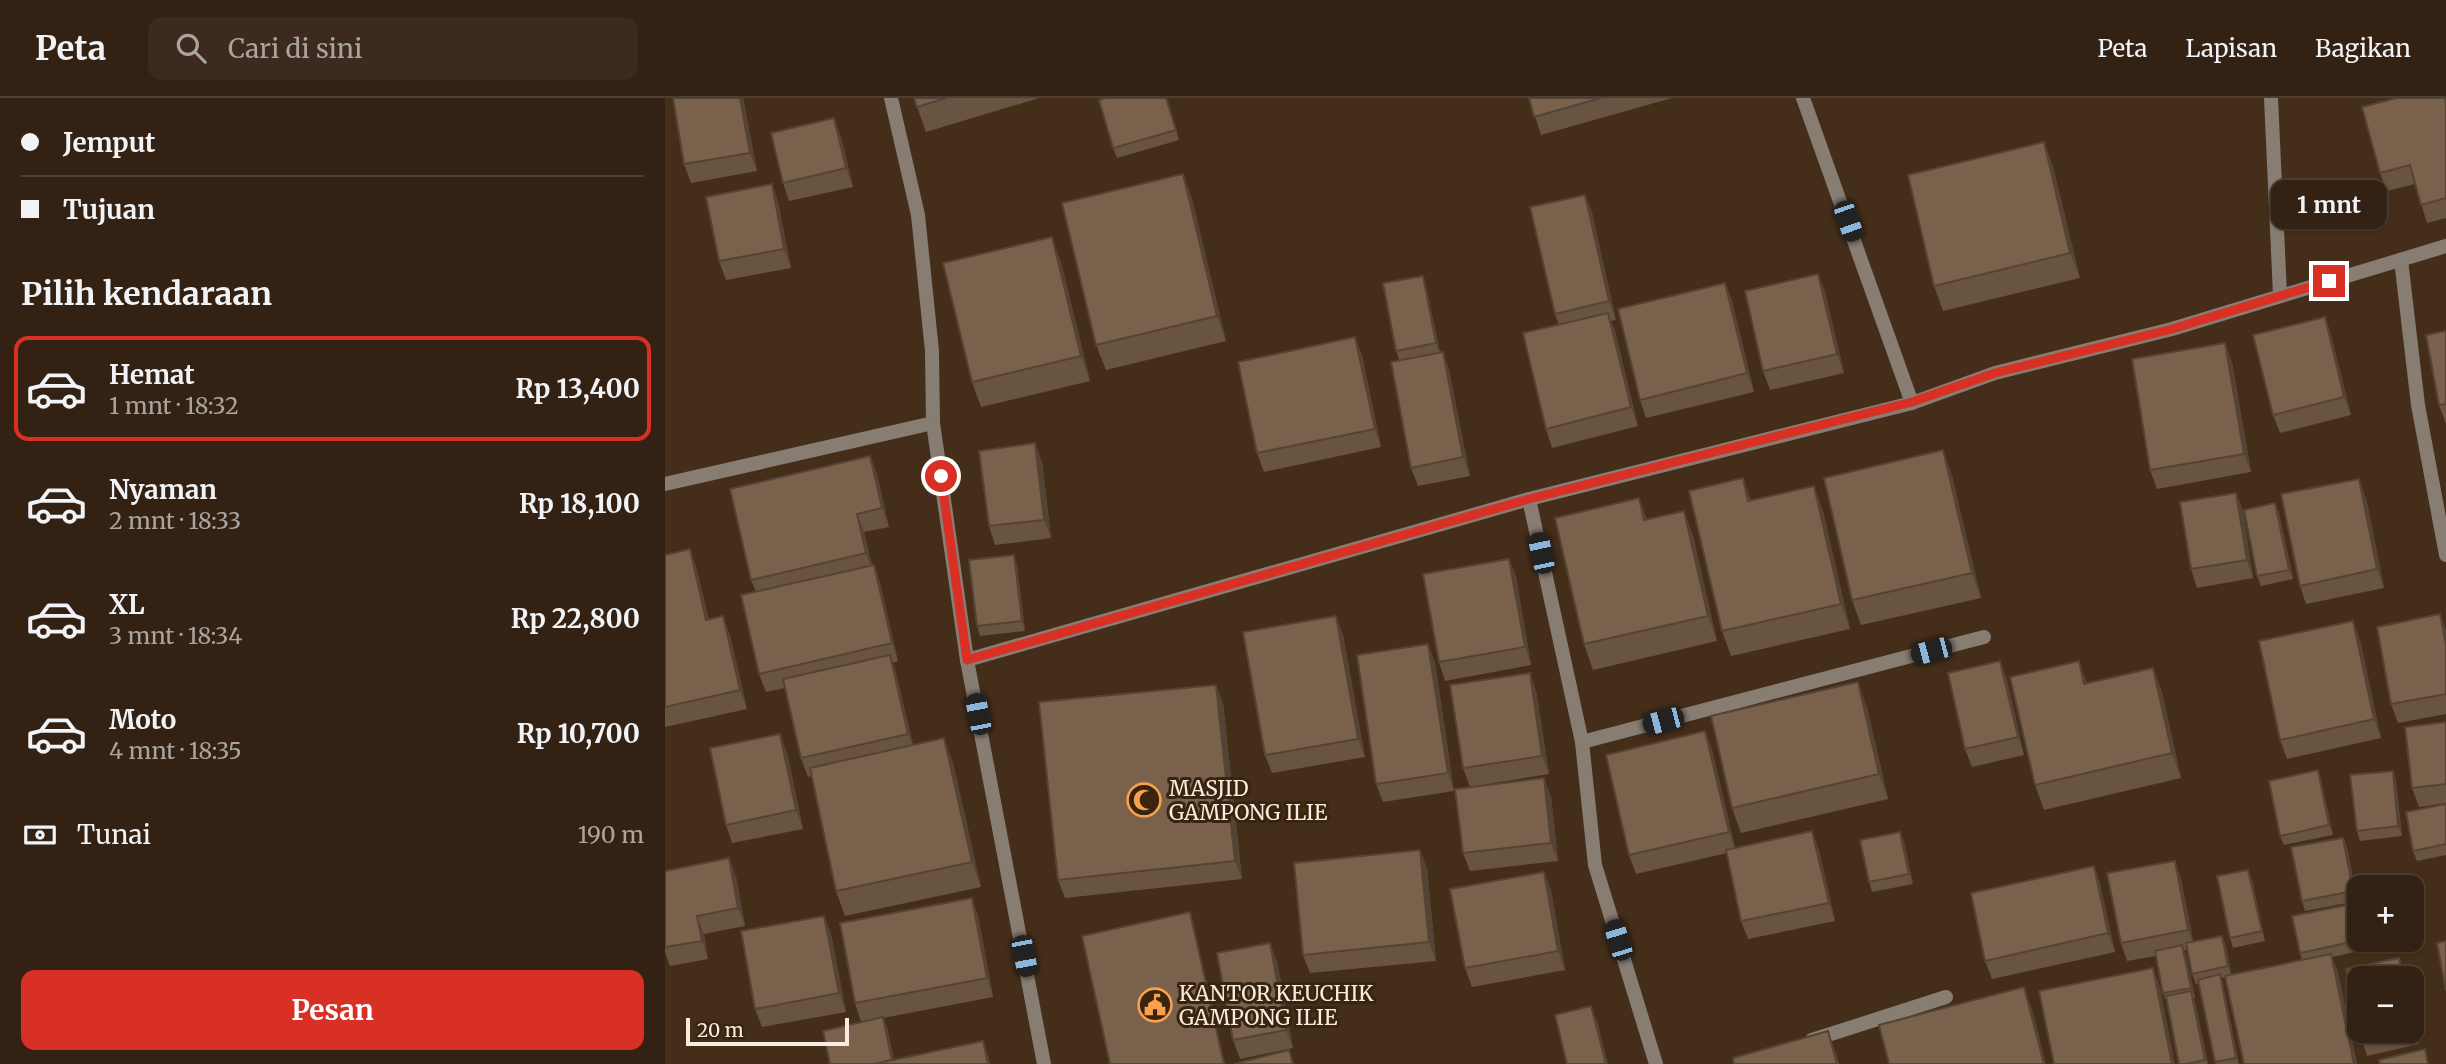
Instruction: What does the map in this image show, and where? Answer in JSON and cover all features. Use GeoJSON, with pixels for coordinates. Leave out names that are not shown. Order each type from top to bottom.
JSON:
{"type":"FeatureCollection","features":[{"type":"Feature","properties":{"kind":"street"},"geometry":{"type":"LineString","coordinates":[[891,98],[918,215],[932,351],[933,423],[967,660],[1044,1064]]}},
{"type":"Feature","properties":{"kind":"street"},"geometry":{"type":"LineString","coordinates":[[1803,98],[1912,402]]}},
{"type":"Feature","properties":{"kind":"street"},"geometry":{"type":"LineString","coordinates":[[2271,98],[2280,295]]}},
{"type":"Feature","properties":{"kind":"street"},"geometry":{"type":"LineString","coordinates":[[967,660],[1529,499],[1912,402],[1995,373],[2172,329],[2446,246]]}},
{"type":"Feature","properties":{"kind":"street"},"geometry":{"type":"LineString","coordinates":[[2401,260],[2418,405],[2446,555]]}},
{"type":"Feature","properties":{"kind":"street"},"geometry":{"type":"LineString","coordinates":[[665,484],[933,423]]}},
{"type":"Feature","properties":{"kind":"street"},"geometry":{"type":"LineString","coordinates":[[1529,499],[1582,742],[1595,865],[1656,1064]]}},
{"type":"Feature","properties":{"kind":"street"},"geometry":{"type":"LineString","coordinates":[[1582,742],[1984,637]]}},
{"type":"Feature","properties":{"kind":"street"},"geometry":{"type":"LineString","coordinates":[[1803,1043],[1946,997]]}},
{"type":"Feature","properties":{"kind":"building"},"geometry":{"type":"Polygon","coordinates":[[[673,98],[740,98],[750,153],[684,164],[673,98]]]}},
{"type":"Feature","properties":{"kind":"building"},"geometry":{"type":"Polygon","coordinates":[[[914,98],[946,98],[917,107],[914,98]]]}},
{"type":"Feature","properties":{"kind":"building"},"geometry":{"type":"Polygon","coordinates":[[[1166,98],[1176,130],[1113,148],[1099,100],[1166,98]]]}},
{"type":"Feature","properties":{"kind":"building"},"geometry":{"type":"Polygon","coordinates":[[[1529,98],[1601,98],[1534,117],[1529,98]]]}},
{"type":"Feature","properties":{"kind":"building"},"geometry":{"type":"Polygon","coordinates":[[[2397,98],[2445,98],[2446,198],[2421,205],[2410,165],[2380,173],[2362,107],[2397,98]]]}},
{"type":"Feature","properties":{"kind":"building"},"geometry":{"type":"Polygon","coordinates":[[[834,118],[846,168],[783,183],[771,133],[834,118]]]}},
{"type":"Feature","properties":{"kind":"building"},"geometry":{"type":"Polygon","coordinates":[[[2044,142],[2070,253],[1934,286],[1908,175],[2044,142]]]}},
{"type":"Feature","properties":{"kind":"building"},"geometry":{"type":"Polygon","coordinates":[[[1183,174],[1217,316],[1096,345],[1062,203],[1183,174]]]}},
{"type":"Feature","properties":{"kind":"building"},"geometry":{"type":"Polygon","coordinates":[[[772,184],[784,249],[719,261],[706,197],[772,184]]]}},
{"type":"Feature","properties":{"kind":"building"},"geometry":{"type":"Polygon","coordinates":[[[1585,195],[1609,301],[1555,314],[1530,207],[1585,195]]]}},
{"type":"Feature","properties":{"kind":"building"},"geometry":{"type":"Polygon","coordinates":[[[1052,237],[1081,356],[972,382],[943,263],[1052,237]]]}},
{"type":"Feature","properties":{"kind":"building"},"geometry":{"type":"Polygon","coordinates":[[[1818,274],[1837,354],[1763,371],[1745,291],[1818,274]]]}},
{"type":"Feature","properties":{"kind":"building"},"geometry":{"type":"Polygon","coordinates":[[[1423,276],[1436,343],[1396,351],[1383,283],[1423,276]]]}},
{"type":"Feature","properties":{"kind":"building"},"geometry":{"type":"Polygon","coordinates":[[[1725,283],[1747,373],[1640,400],[1618,309],[1725,283]]]}},
{"type":"Feature","properties":{"kind":"building"},"geometry":{"type":"Polygon","coordinates":[[[1608,313],[1631,407],[1546,429],[1523,333],[1608,313]]]}},
{"type":"Feature","properties":{"kind":"building"},"geometry":{"type":"Polygon","coordinates":[[[2325,317],[2344,397],[2273,415],[2253,335],[2325,317]]]}},
{"type":"Feature","properties":{"kind":"building"},"geometry":{"type":"Polygon","coordinates":[[[2446,331],[2446,404],[2439,405],[2426,335],[2446,331]]]}},
{"type":"Feature","properties":{"kind":"building"},"geometry":{"type":"Polygon","coordinates":[[[1355,337],[1375,429],[1257,453],[1238,362],[1355,337]]]}},
{"type":"Feature","properties":{"kind":"building"},"geometry":{"type":"Polygon","coordinates":[[[2225,343],[2244,454],[2150,470],[2132,359],[2225,343]]]}},
{"type":"Feature","properties":{"kind":"building"},"geometry":{"type":"Polygon","coordinates":[[[1443,352],[1463,457],[1411,468],[1391,362],[1443,352]]]}},
{"type":"Feature","properties":{"kind":"building"},"geometry":{"type":"Polygon","coordinates":[[[1035,443],[1044,520],[989,526],[979,451],[1035,443]]]}},
{"type":"Feature","properties":{"kind":"building"},"geometry":{"type":"Polygon","coordinates":[[[1943,450],[1972,573],[1852,600],[1824,478],[1943,450]]]}},
{"type":"Feature","properties":{"kind":"building"},"geometry":{"type":"Polygon","coordinates":[[[870,456],[882,508],[857,514],[866,553],[751,580],[730,489],[870,456]]]}},
{"type":"Feature","properties":{"kind":"building"},"geometry":{"type":"Polygon","coordinates":[[[1743,478],[1748,501],[1814,486],[1841,604],[1722,631],[1689,491],[1743,478]]]}},
{"type":"Feature","properties":{"kind":"building"},"geometry":{"type":"Polygon","coordinates":[[[2359,479],[2377,569],[2300,586],[2281,494],[2359,479]]]}},
{"type":"Feature","properties":{"kind":"building"},"geometry":{"type":"Polygon","coordinates":[[[2236,493],[2247,560],[2191,569],[2180,502],[2236,493]]]}},
{"type":"Feature","properties":{"kind":"building"},"geometry":{"type":"Polygon","coordinates":[[[1639,498],[1644,520],[1684,511],[1708,616],[1584,644],[1555,518],[1639,498]]]}},
{"type":"Feature","properties":{"kind":"building"},"geometry":{"type":"Polygon","coordinates":[[[2275,503],[2289,570],[2257,576],[2244,510],[2275,503]]]}},
{"type":"Feature","properties":{"kind":"building"},"geometry":{"type":"Polygon","coordinates":[[[690,549],[706,620],[723,616],[740,690],[665,707],[665,555],[690,549]]]}},
{"type":"Feature","properties":{"kind":"building"},"geometry":{"type":"Polygon","coordinates":[[[1014,555],[1022,621],[977,626],[969,560],[1014,555]]]}},
{"type":"Feature","properties":{"kind":"building"},"geometry":{"type":"Polygon","coordinates":[[[1509,559],[1525,647],[1439,662],[1423,574],[1509,559]]]}},
{"type":"Feature","properties":{"kind":"building"},"geometry":{"type":"Polygon","coordinates":[[[874,565],[892,643],[759,674],[741,595],[874,565]]]}},
{"type":"Feature","properties":{"kind":"building"},"geometry":{"type":"Polygon","coordinates":[[[2440,614],[2446,645],[2446,694],[2391,704],[2377,627],[2440,614]]]}},
{"type":"Feature","properties":{"kind":"building"},"geometry":{"type":"Polygon","coordinates":[[[1336,616],[1358,739],[1265,755],[1243,632],[1336,616]]]}},
{"type":"Feature","properties":{"kind":"building"},"geometry":{"type":"Polygon","coordinates":[[[2353,621],[2374,719],[2280,740],[2259,641],[2353,621]]]}},
{"type":"Feature","properties":{"kind":"building"},"geometry":{"type":"Polygon","coordinates":[[[1428,644],[1448,773],[1376,784],[1357,655],[1428,644]]]}},
{"type":"Feature","properties":{"kind":"building"},"geometry":{"type":"Polygon","coordinates":[[[890,655],[908,734],[801,758],[783,679],[890,655]]]}},
{"type":"Feature","properties":{"kind":"building"},"geometry":{"type":"Polygon","coordinates":[[[2000,661],[2018,737],[1965,749],[1948,673],[2000,661]]]}},
{"type":"Feature","properties":{"kind":"building"},"geometry":{"type":"Polygon","coordinates":[[[2079,661],[2084,684],[2153,668],[2172,753],[2035,785],[2010,677],[2079,661]]]}},
{"type":"Feature","properties":{"kind":"building"},"geometry":{"type":"Polygon","coordinates":[[[1530,673],[1542,756],[1463,768],[1450,685],[1530,673]]]}},
{"type":"Feature","properties":{"kind":"building"},"geometry":{"type":"Polygon","coordinates":[[[1858,682],[1879,774],[1732,808],[1711,716],[1858,682]]]}},
{"type":"Feature","properties":{"kind":"building","name":"MASJID GAMPONG ILIE"},"geometry":{"type":"Polygon","coordinates":[[[1216,685],[1235,861],[1058,880],[1039,702],[1216,685]]]}},
{"type":"Feature","properties":{"kind":"building"},"geometry":{"type":"Polygon","coordinates":[[[2446,722],[2446,784],[2412,788],[2405,727],[2446,722]]]}},
{"type":"Feature","properties":{"kind":"building"},"geometry":{"type":"Polygon","coordinates":[[[1705,731],[1729,832],[1629,855],[1606,755],[1705,731]]]}},
{"type":"Feature","properties":{"kind":"building"},"geometry":{"type":"Polygon","coordinates":[[[780,734],[796,810],[726,825],[710,748],[780,734]]]}},
{"type":"Feature","properties":{"kind":"building"},"geometry":{"type":"Polygon","coordinates":[[[944,738],[972,862],[836,891],[810,768],[944,738]]]}},
{"type":"Feature","properties":{"kind":"building"},"geometry":{"type":"Polygon","coordinates":[[[2318,770],[2329,825],[2280,836],[2269,781],[2318,770]]]}},
{"type":"Feature","properties":{"kind":"building"},"geometry":{"type":"Polygon","coordinates":[[[2393,771],[2398,826],[2357,831],[2350,775],[2393,771]]]}},
{"type":"Feature","properties":{"kind":"building"},"geometry":{"type":"Polygon","coordinates":[[[1544,778],[1551,843],[1463,853],[1455,789],[1544,778]]]}},
{"type":"Feature","properties":{"kind":"building"},"geometry":{"type":"Polygon","coordinates":[[[2446,804],[2446,844],[2413,851],[2406,812],[2446,804]]]}},
{"type":"Feature","properties":{"kind":"building"},"geometry":{"type":"Polygon","coordinates":[[[1812,831],[1829,903],[1741,921],[1726,850],[1812,831]]]}},
{"type":"Feature","properties":{"kind":"building"},"geometry":{"type":"Polygon","coordinates":[[[1900,832],[1909,874],[1869,882],[1860,840],[1900,832]]]}},
{"type":"Feature","properties":{"kind":"building"},"geometry":{"type":"Polygon","coordinates":[[[2343,838],[2350,875],[2347,875],[2347,892],[2302,901],[2291,847],[2343,838]]]}},
{"type":"Feature","properties":{"kind":"building"},"geometry":{"type":"Polygon","coordinates":[[[1420,850],[1429,942],[1303,955],[1294,863],[1420,850]]]}},
{"type":"Feature","properties":{"kind":"building"},"geometry":{"type":"Polygon","coordinates":[[[729,858],[738,908],[697,916],[702,941],[665,947],[665,871],[729,858]]]}},
{"type":"Feature","properties":{"kind":"building"},"geometry":{"type":"Polygon","coordinates":[[[2175,861],[2188,930],[2121,943],[2107,873],[2175,861]]]}},
{"type":"Feature","properties":{"kind":"building"},"geometry":{"type":"Polygon","coordinates":[[[2094,866],[2108,933],[1985,961],[1971,893],[2094,866]]]}},
{"type":"Feature","properties":{"kind":"building"},"geometry":{"type":"Polygon","coordinates":[[[2248,870],[2262,931],[2230,938],[2217,876],[2248,870]]]}},
{"type":"Feature","properties":{"kind":"building"},"geometry":{"type":"Polygon","coordinates":[[[1544,872],[1558,951],[1465,968],[1450,889],[1544,872]]]}},
{"type":"Feature","properties":{"kind":"building"},"geometry":{"type":"Polygon","coordinates":[[[972,898],[987,978],[855,1003],[840,923],[972,898]]]}},
{"type":"Feature","properties":{"kind":"building"},"geometry":{"type":"Polygon","coordinates":[[[2347,905],[2347,943],[2300,953],[2292,916],[2347,905]]]}},
{"type":"Feature","properties":{"kind":"building","name":"KANTOR KEUCHIK GAMPONG ILIE"},"geometry":{"type":"Polygon","coordinates":[[[1190,912],[1224,1064],[1110,1064],[1082,936],[1190,912]]]}},
{"type":"Feature","properties":{"kind":"building"},"geometry":{"type":"Polygon","coordinates":[[[824,916],[839,993],[755,1009],[741,931],[824,916]]]}},
{"type":"Feature","properties":{"kind":"building"},"geometry":{"type":"Polygon","coordinates":[[[2222,936],[2228,966],[2192,974],[2186,943],[2222,936]]]}},
{"type":"Feature","properties":{"kind":"building"},"geometry":{"type":"Polygon","coordinates":[[[2446,941],[2446,991],[2437,943],[2446,941]]]}},
{"type":"Feature","properties":{"kind":"building"},"geometry":{"type":"Polygon","coordinates":[[[1270,943],[1286,1030],[1233,1040],[1217,953],[1270,943]]]}},
{"type":"Feature","properties":{"kind":"building"},"geometry":{"type":"Polygon","coordinates":[[[2182,945],[2191,988],[2163,993],[2155,951],[2182,945]]]}},
{"type":"Feature","properties":{"kind":"building"},"geometry":{"type":"Polygon","coordinates":[[[2331,954],[2347,1031],[2347,1043],[2350,1043],[2354,1064],[2244,1064],[2225,976],[2331,954]]]}},
{"type":"Feature","properties":{"kind":"building"},"geometry":{"type":"Polygon","coordinates":[[[2399,958],[2401,966],[2360,966],[2399,958]]]}},
{"type":"Feature","properties":{"kind":"building"},"geometry":{"type":"Polygon","coordinates":[[[2153,968],[2172,1064],[2054,1064],[2039,991],[2153,968]]]}},
{"type":"Feature","properties":{"kind":"building"},"geometry":{"type":"Polygon","coordinates":[[[2220,974],[2236,1058],[2215,1062],[2198,980],[2220,974]]]}},
{"type":"Feature","properties":{"kind":"building"},"geometry":{"type":"Polygon","coordinates":[[[2024,987],[2044,1064],[1889,1064],[1879,1025],[2024,987]]]}},
{"type":"Feature","properties":{"kind":"building"},"geometry":{"type":"Polygon","coordinates":[[[2191,991],[2205,1060],[2179,1064],[2166,996],[2191,991]]]}},
{"type":"Feature","properties":{"kind":"building"},"geometry":{"type":"Polygon","coordinates":[[[1591,1006],[1606,1064],[1567,1064],[1555,1015],[1591,1006]]]}},
{"type":"Feature","properties":{"kind":"building"},"geometry":{"type":"Polygon","coordinates":[[[883,1017],[892,1060],[874,1064],[830,1064],[823,1031],[883,1017]]]}},
{"type":"Feature","properties":{"kind":"building"},"geometry":{"type":"Polygon","coordinates":[[[1828,1031],[1837,1064],[1734,1064],[1733,1058],[1828,1031]]]}},
{"type":"Feature","properties":{"kind":"building"},"geometry":{"type":"Polygon","coordinates":[[[983,1041],[988,1064],[874,1064],[983,1041]]]}},
{"type":"Feature","properties":{"kind":"building"},"geometry":{"type":"Polygon","coordinates":[[[2425,1049],[2428,1064],[2380,1064],[2379,1060],[2425,1049]]]}},
{"type":"Feature","properties":{"kind":"building"},"geometry":{"type":"Polygon","coordinates":[[[1289,1050],[1293,1064],[1234,1064],[1289,1050]]]}},
{"type":"Feature","properties":{"kind":"place","name":"MASJID GAMPONG ILIE"},"geometry":{"type":"Point","coordinates":[1144,800]}},
{"type":"Feature","properties":{"kind":"place","name":"KANTOR KEUCHIK GAMPONG ILIE"},"geometry":{"type":"Point","coordinates":[1155,1005]}},
{"type":"Feature","properties":{"kind":"route"},"geometry":{"type":"LineString","coordinates":[[941,476],[967,660],[1529,499],[1912,402],[1995,373],[2172,329],[2329,281]]}}]}
